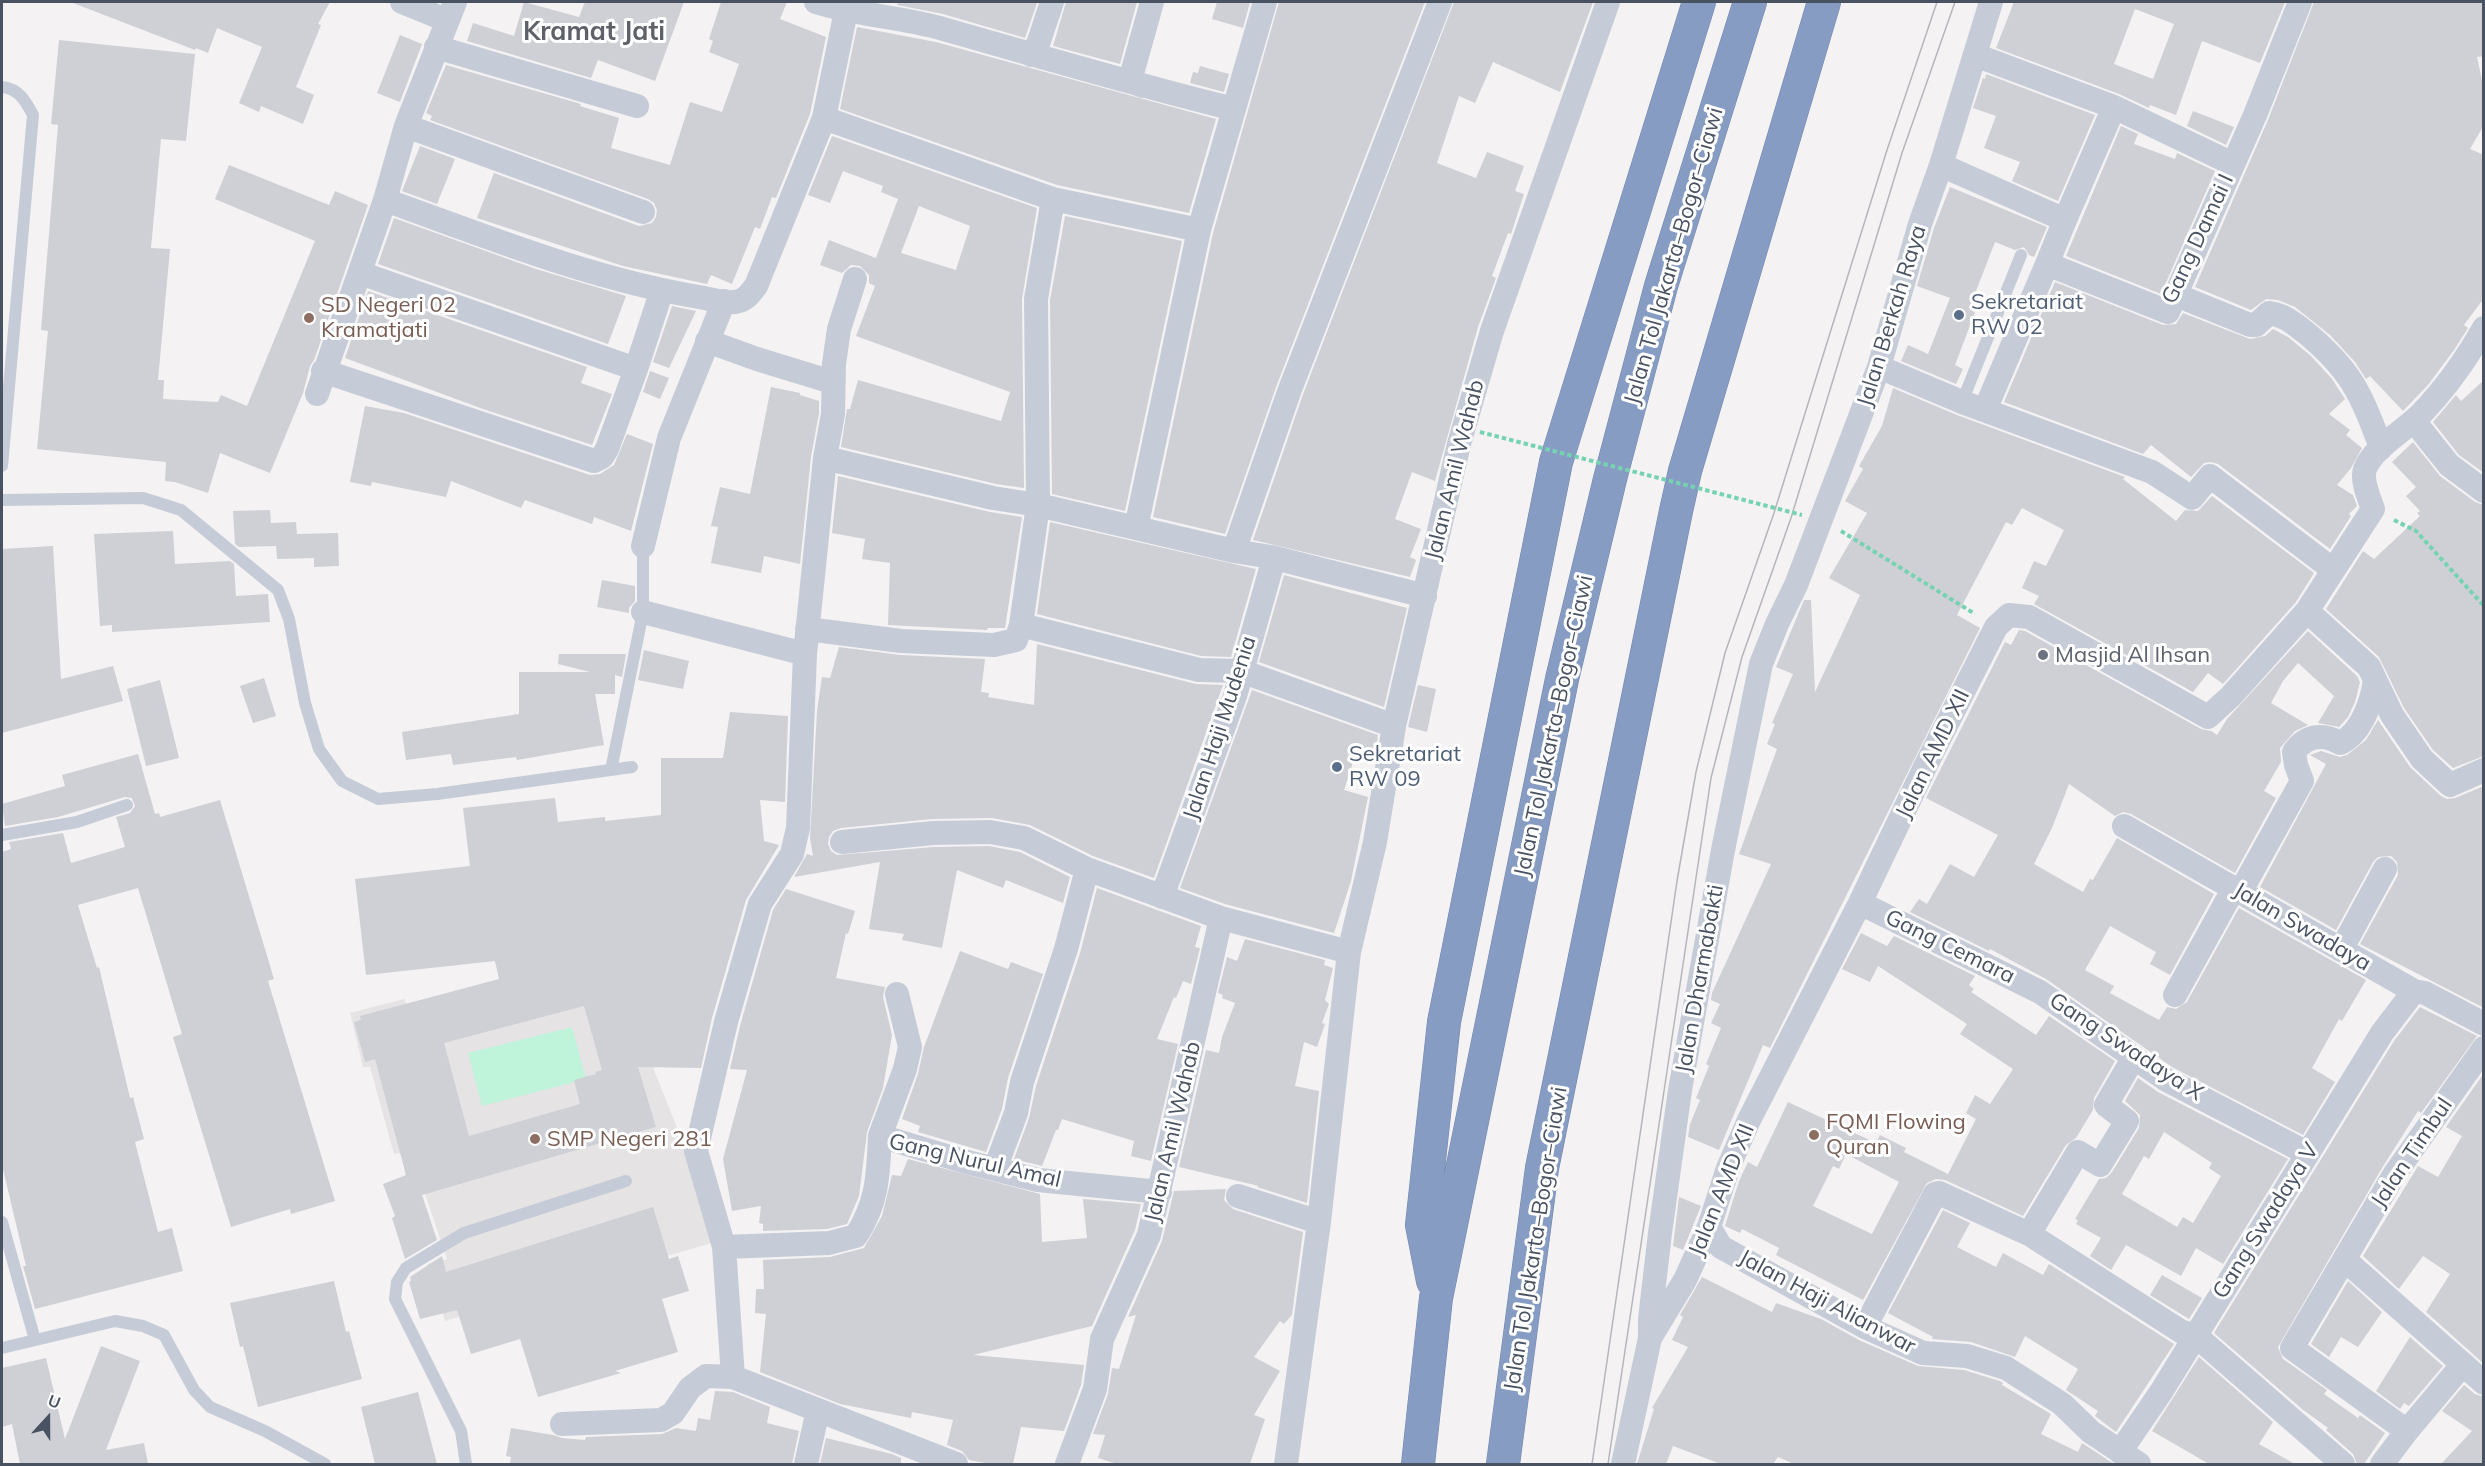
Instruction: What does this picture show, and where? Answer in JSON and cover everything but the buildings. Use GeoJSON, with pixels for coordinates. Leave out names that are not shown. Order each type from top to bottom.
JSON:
{"type":"FeatureCollection","features":[{"type":"Feature","properties":{"kind":"highway"},"geometry":{"type":"LineString","coordinates":[[1436,1298],[1422,1225],[1444,1022],[1554,474],[1699,2]]}},
{"type":"Feature","properties":{"kind":"highway","name":"Jalan Tol Jakarta–Bogor–Ciawi"},"geometry":{"type":"LineString","coordinates":[[1418,1464],[1436,1298],[1564,668],[1610,479],[1661,286],[1750,2]]}},
{"type":"Feature","properties":{"kind":"highway","name":"Jalan Tol Jakarta–Bogor–Ciawi"},"geometry":{"type":"LineString","coordinates":[[1503,1464],[1542,1168],[1676,511],[1689,459],[1824,2]]}},
{"type":"Feature","properties":{"kind":"street"},"geometry":{"type":"LineString","coordinates":[[317,394],[323,371],[385,200],[406,126],[451,11],[402,2]]}},
{"type":"Feature","properties":{"kind":"street"},"geometry":{"type":"LineString","coordinates":[[816,2],[846,11],[885,8],[938,28],[1031,55],[1234,109]]}},
{"type":"Feature","properties":{"kind":"street"},"geometry":{"type":"LineString","coordinates":[[1031,55],[1038,44],[1052,2]]}},
{"type":"Feature","properties":{"kind":"street"},"geometry":{"type":"LineString","coordinates":[[1143,86],[1135,83],[1131,77],[1152,2]]}},
{"type":"Feature","properties":{"kind":"street"},"geometry":{"type":"LineString","coordinates":[[1136,528],[1199,230],[1265,2]]}},
{"type":"Feature","properties":{"kind":"street"},"geometry":{"type":"LineString","coordinates":[[1234,551],[1289,392],[1440,2]]}},
{"type":"Feature","properties":{"kind":"street","name":"Jalan Amil Wahab"},"geometry":{"type":"LineString","coordinates":[[1286,1464],[1319,1222],[1349,952],[1375,842],[1394,726],[1459,444],[1492,332],[1608,2]]}},
{"type":"Feature","properties":{"kind":"street","name":"Jalan Berkah Raya"},"geometry":{"type":"LineString","coordinates":[[1777,624],[1796,585],[1811,517],[1879,367],[1920,224],[1941,165],[1991,2]]}},
{"type":"Feature","properties":{"kind":"street","name":"Gang Damai I"},"geometry":{"type":"LineString","coordinates":[[2047,264],[2168,312],[2255,115],[2300,2]]}},
{"type":"Feature","properties":{"kind":"street"},"geometry":{"type":"LineString","coordinates":[[385,200],[547,259],[662,290],[738,302],[747,297],[756,286],[824,118],[846,11]]}},
{"type":"Feature","properties":{"kind":"street"},"geometry":{"type":"LineString","coordinates":[[436,47],[637,106]]}},
{"type":"Feature","properties":{"kind":"street"},"geometry":{"type":"LineString","coordinates":[[1975,55],[2114,107],[2234,164]]}},
{"type":"Feature","properties":{"kind":"street"},"geometry":{"type":"LineString","coordinates":[[1985,410],[2114,107]]}},
{"type":"Feature","properties":{"kind":"street"},"geometry":{"type":"LineString","coordinates":[[824,118],[1053,199],[1199,230]]}},
{"type":"Feature","properties":{"kind":"street"},"geometry":{"type":"LineString","coordinates":[[406,126],[643,212]]}},
{"type":"Feature","properties":{"kind":"street"},"geometry":{"type":"LineString","coordinates":[[1941,165],[2065,220]]}},
{"type":"Feature","properties":{"kind":"street"},"geometry":{"type":"LineString","coordinates":[[807,629],[901,641],[994,645],[1016,640],[1021,625],[1038,505],[1036,299],[1053,199]]}},
{"type":"Feature","properties":{"kind":"street"},"geometry":{"type":"LineString","coordinates":[[360,273],[636,369]]}},
{"type":"Feature","properties":{"kind":"street"},"geometry":{"type":"LineString","coordinates":[[732,1377],[724,1247],[696,1151],[726,1022],[760,904],[792,854],[798,828],[804,654],[825,458],[833,414],[832,382],[839,328],[855,279]]}},
{"type":"Feature","properties":{"kind":"street"},"geometry":{"type":"LineString","coordinates":[[323,371],[594,461],[602,457],[607,449],[662,290]]}},
{"type":"Feature","properties":{"kind":"street"},"geometry":{"type":"LineString","coordinates":[[2176,295],[2250,325],[2256,325],[2269,313],[2287,318],[2345,370],[2366,406],[2381,448]]}},
{"type":"Feature","properties":{"kind":"street"},"geometry":{"type":"LineString","coordinates":[[643,546],[669,438],[724,301]]}},
{"type":"Feature","properties":{"kind":"street"},"geometry":{"type":"LineString","coordinates":[[1996,627],[2010,615],[2029,617],[2207,718],[2231,696],[2307,611],[2332,569],[2373,509],[2364,477],[2365,468],[2381,448],[2414,421],[2451,377],[2484,328]]}},
{"type":"Feature","properties":{"kind":"street"},"geometry":{"type":"LineString","coordinates":[[707,341],[832,382]]}},
{"type":"Feature","properties":{"kind":"street"},"geometry":{"type":"LineString","coordinates":[[1879,367],[1962,402],[2152,472],[2192,498],[2210,476],[2332,569]]}},
{"type":"Feature","properties":{"kind":"street"},"geometry":{"type":"LineString","coordinates":[[2414,421],[2449,465],[2484,491]]}},
{"type":"Feature","properties":{"kind":"street"},"geometry":{"type":"LineString","coordinates":[[825,458],[993,498],[1038,505],[1234,551],[1275,558],[1425,596]]}},
{"type":"Feature","properties":{"kind":"street","name":"Jalan Haji Mudenia"},"geometry":{"type":"LineString","coordinates":[[1162,897],[1235,696],[1275,558]]}},
{"type":"Feature","properties":{"kind":"street"},"geometry":{"type":"LineString","coordinates":[[2307,611],[2369,668],[2392,715],[2422,759],[2436,774],[2450,784],[2484,770]]}},
{"type":"Feature","properties":{"kind":"street"},"geometry":{"type":"LineString","coordinates":[[643,612],[804,654]]}},
{"type":"Feature","properties":{"kind":"street","name":"Jalan Dharmabakti"},"geometry":{"type":"LineString","coordinates":[[1650,1338],[1650,1319],[1660,1233],[1696,997],[1761,664],[1777,624]]}},
{"type":"Feature","properties":{"kind":"street"},"geometry":{"type":"LineString","coordinates":[[1021,625],[1199,670],[1241,671],[1394,726]]}},
{"type":"Feature","properties":{"kind":"street","name":"Jalan AMD XII"},"geometry":{"type":"LineString","coordinates":[[1650,1338],[1685,1280],[1709,1227],[1728,1168],[1749,1120],[1860,903],[1925,767],[1996,627]]}},
{"type":"Feature","properties":{"kind":"street"},"geometry":{"type":"LineString","coordinates":[[2175,995],[2302,782],[2294,752],[2301,742],[2315,736],[2330,737],[2340,743],[2349,739],[2372,696],[2375,680]]}},
{"type":"Feature","properties":{"kind":"street","name":"Jalan Swadaya"},"geometry":{"type":"LineString","coordinates":[[2124,826],[2414,991],[2425,993],[2484,1023]]}},
{"type":"Feature","properties":{"kind":"street"},"geometry":{"type":"LineString","coordinates":[[842,842],[933,833],[990,832],[1024,838],[1087,869],[1221,918],[1349,952]]}},
{"type":"Feature","properties":{"kind":"street"},"geometry":{"type":"LineString","coordinates":[[995,1169],[1016,1113],[1022,1082],[1066,949],[1087,869]]}},
{"type":"Feature","properties":{"kind":"street"},"geometry":{"type":"LineString","coordinates":[[2341,950],[2385,869]]}},
{"type":"Feature","properties":{"kind":"street","name":"Gang Cemara"},"geometry":{"type":"LineString","coordinates":[[1860,903],[2040,992]]}},
{"type":"Feature","properties":{"kind":"street","name":"Jalan Amil Wahab"},"geometry":{"type":"LineString","coordinates":[[1068,1464],[1095,1389],[1102,1339],[1149,1234],[1221,918]]}},
{"type":"Feature","properties":{"kind":"street","name":"Gang Swadaya V"},"geometry":{"type":"LineString","coordinates":[[2130,1458],[2195,1335],[2382,1034],[2414,991]]}},
{"type":"Feature","properties":{"kind":"street","name":"Gang Swadaya X"},"geometry":{"type":"LineString","coordinates":[[2040,992],[2165,1079],[2307,1153]]}},
{"type":"Feature","properties":{"kind":"street"},"geometry":{"type":"LineString","coordinates":[[880,1137],[905,1069],[910,1047],[897,994]]}},
{"type":"Feature","properties":{"kind":"street","name":"Jalan Timbul"},"geometry":{"type":"LineString","coordinates":[[2407,1431],[2292,1348],[2394,1175],[2484,1048]]}},
{"type":"Feature","properties":{"kind":"street"},"geometry":{"type":"LineString","coordinates":[[2029,1234],[2078,1152],[2100,1165],[2127,1121],[2106,1105],[2134,1057]]}},
{"type":"Feature","properties":{"kind":"street","name":"Gang Nurul Amal"},"geometry":{"type":"LineString","coordinates":[[724,1247],[829,1243],[856,1236],[868,1217],[877,1187],[880,1137],[1038,1180],[1160,1192]]}},
{"type":"Feature","properties":{"kind":"street"},"geometry":{"type":"LineString","coordinates":[[1865,1327],[1936,1193],[2029,1234],[2182,1332],[2195,1335],[2343,1464]]}},
{"type":"Feature","properties":{"kind":"street"},"geometry":{"type":"LineString","coordinates":[[1238,1196],[1319,1222]]}},
{"type":"Feature","properties":{"kind":"street","name":"Jalan Haji Alianwar"},"geometry":{"type":"LineString","coordinates":[[1709,1227],[1721,1247],[1865,1327],[1923,1353],[1968,1356],[2006,1368],[2062,1404],[2091,1432],[2130,1458]]}},
{"type":"Feature","properties":{"kind":"street"},"geometry":{"type":"LineString","coordinates":[[2345,1260],[2484,1383]]}},
{"type":"Feature","properties":{"kind":"street"},"geometry":{"type":"LineString","coordinates":[[1623,1464],[1650,1338]]}},
{"type":"Feature","properties":{"kind":"street"},"geometry":{"type":"LineString","coordinates":[[2382,1464],[2463,1364]]}},
{"type":"Feature","properties":{"kind":"street"},"geometry":{"type":"LineString","coordinates":[[562,1424],[661,1420],[674,1413],[690,1388],[706,1376],[732,1377],[956,1464]]}},
{"type":"Feature","properties":{"kind":"street"},"geometry":{"type":"LineString","coordinates":[[806,1464],[818,1410]]}},
{"type":"Feature","properties":{"kind":"lane"},"geometry":{"type":"LineString","coordinates":[[2,87],[13,88],[24,98],[33,115],[2,466]]}},
{"type":"Feature","properties":{"kind":"lane"},"geometry":{"type":"LineString","coordinates":[[1962,402],[2021,255]]}},
{"type":"Feature","properties":{"kind":"lane"},"geometry":{"type":"LineString","coordinates":[[2,500],[143,498],[181,510],[278,590],[289,619],[305,703],[319,748],[342,781],[378,799],[437,794],[632,767]]}},
{"type":"Feature","properties":{"kind":"lane"},"geometry":{"type":"LineString","coordinates":[[611,770],[643,612],[643,546]]}},
{"type":"Feature","properties":{"kind":"lane"},"geometry":{"type":"LineString","coordinates":[[2,835],[76,822],[127,805]]}},
{"type":"Feature","properties":{"kind":"lane"},"geometry":{"type":"LineString","coordinates":[[466,1464],[460,1431],[395,1299],[397,1282],[406,1268],[464,1233],[627,1181]]}},
{"type":"Feature","properties":{"kind":"lane"},"geometry":{"type":"LineString","coordinates":[[2,1222],[35,1340]]}},
{"type":"Feature","properties":{"kind":"lane"},"geometry":{"type":"LineString","coordinates":[[2,1348],[115,1321],[144,1326],[164,1335],[194,1390],[210,1407],[265,1431],[325,1464]]}},
{"type":"Feature","properties":{"kind":"path"},"geometry":{"type":"LineString","coordinates":[[1480,432],[1811,517],[1996,627]]}},
{"type":"Feature","properties":{"kind":"path"},"geometry":{"type":"LineString","coordinates":[[2373,509],[2416,531],[2484,606]]}},
{"type":"Feature","properties":{"kind":"shaded area","name":"SMP Negeri 281"},"geometry":{"type":"Polygon","coordinates":[[[616,949],[650,1060],[676,1125],[715,1242],[445,1321],[427,1264],[447,1259],[411,1152],[394,1154],[370,1067],[363,1067],[350,1013],[404,999],[407,1006],[616,949]]]}},
{"type":"Feature","properties":{"kind":"green space"},"geometry":{"type":"Polygon","coordinates":[[[572,1027],[586,1079],[482,1106],[468,1053],[572,1027]]]}},
{"type":"Feature","properties":{"kind":"tram line"},"geometry":{"type":"LineString","coordinates":[[1592,1464],[1677,881],[1696,772],[1725,653],[1774,513],[1887,150],[1937,2]]}},
{"type":"Feature","properties":{"kind":"tram line"},"geometry":{"type":"LineString","coordinates":[[1608,1464],[1711,778],[1742,657],[1791,518],[1902,153],[1955,2]]}},
{"type":"Feature","properties":{"kind":"place","name":"Sekretariat RW 02"},"geometry":{"type":"Point","coordinates":[1959,315]}},
{"type":"Feature","properties":{"kind":"place","name":"SD Negeri 02 Kramatjati"},"geometry":{"type":"Point","coordinates":[309,318]}},
{"type":"Feature","properties":{"kind":"place","name":"Masjid Al Ihsan"},"geometry":{"type":"Point","coordinates":[2043,655]}},
{"type":"Feature","properties":{"kind":"place","name":"Sekretariat RW 09"},"geometry":{"type":"Point","coordinates":[1337,767]}},
{"type":"Feature","properties":{"kind":"place","name":"FQMI Flowing Quran"},"geometry":{"type":"Point","coordinates":[1814,1135]}},
{"type":"Feature","properties":{"kind":"place","name":"SMP Negeri 281"},"geometry":{"type":"Point","coordinates":[535,1139]}},
{"type":"Feature","properties":{"kind":"district","name":"Kramat Jati"},"geometry":{"type":"Point","coordinates":[594,32]}}]}
